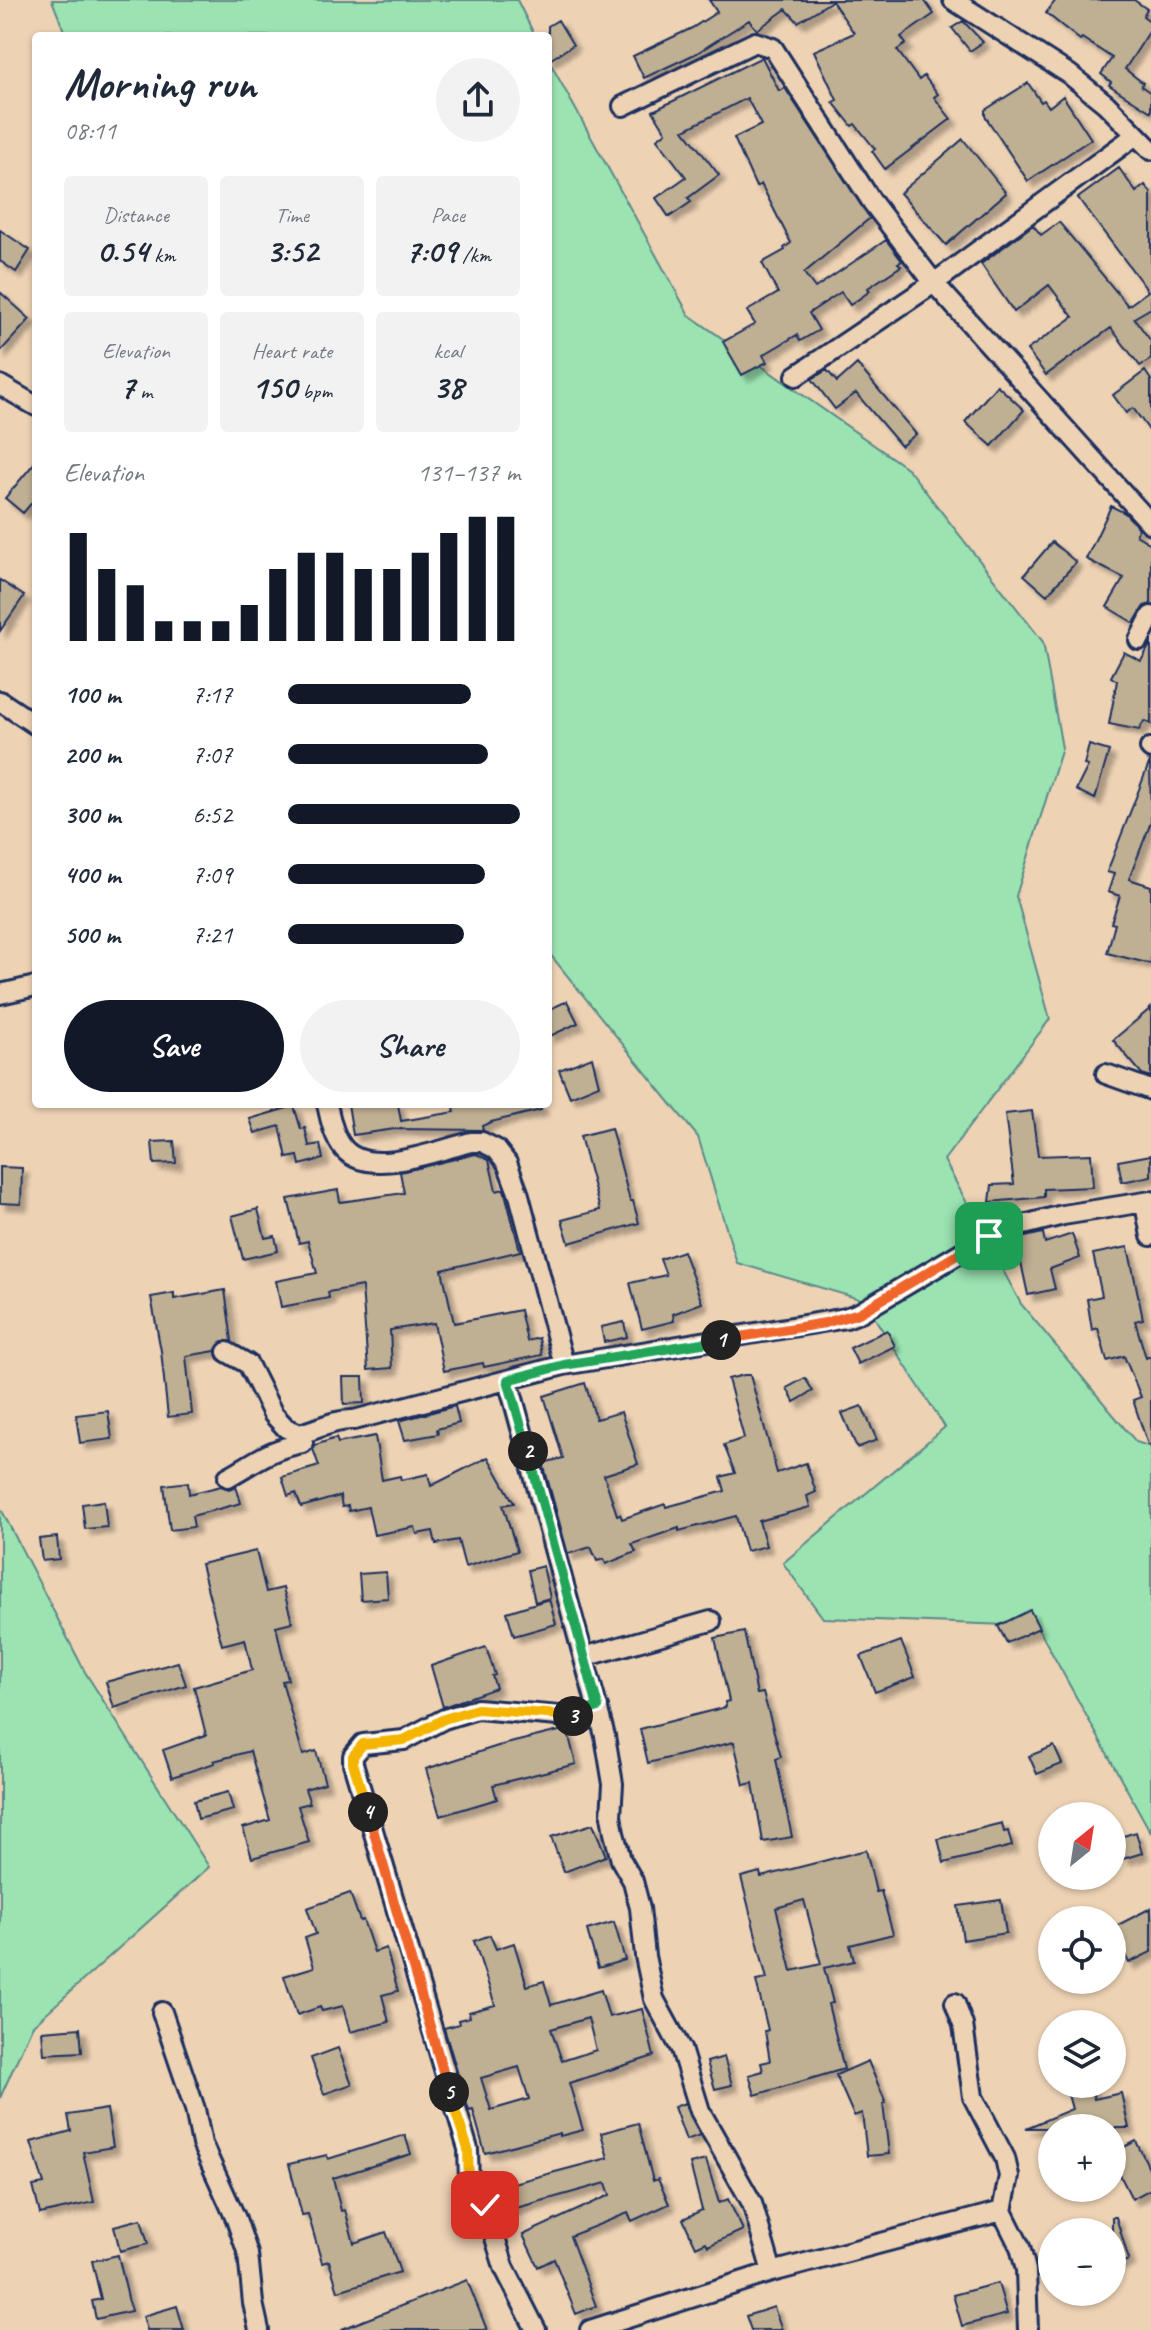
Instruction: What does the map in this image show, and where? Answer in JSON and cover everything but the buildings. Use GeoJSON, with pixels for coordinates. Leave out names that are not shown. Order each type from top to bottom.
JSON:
{"type":"FeatureCollection","features":[{"type":"Feature","properties":{"kind":"street"},"geometry":{"type":"LineString","coordinates":[[953,0],[1069,74],[1106,104],[1151,150]]}},
{"type":"Feature","properties":{"kind":"street"},"geometry":{"type":"LineString","coordinates":[[623,106],[755,42],[773,48],[872,202],[934,283],[1151,524]]}},
{"type":"Feature","properties":{"kind":"street"},"geometry":{"type":"LineString","coordinates":[[796,376],[934,283],[1136,135]]}},
{"type":"Feature","properties":{"kind":"street"},"geometry":{"type":"LineString","coordinates":[[0,385],[32,404]]}},
{"type":"Feature","properties":{"kind":"street"},"geometry":{"type":"LineString","coordinates":[[1139,640],[1151,616]]}},
{"type":"Feature","properties":{"kind":"street"},"geometry":{"type":"LineString","coordinates":[[0,701],[32,722]]}},
{"type":"Feature","properties":{"kind":"street"},"geometry":{"type":"LineString","coordinates":[[0,994],[32,987]]}},
{"type":"Feature","properties":{"kind":"street"},"geometry":{"type":"LineString","coordinates":[[1106,1074],[1151,1090]]}},
{"type":"Feature","properties":{"kind":"street"},"geometry":{"type":"LineString","coordinates":[[328,1108],[342,1148],[363,1161],[387,1163],[471,1142],[482,1142],[496,1149],[507,1163],[519,1195],[564,1365]]}},
{"type":"Feature","properties":{"kind":"street"},"geometry":{"type":"LineString","coordinates":[[227,1352],[248,1364],[273,1414],[286,1428],[300,1434],[341,1420],[354,1420],[564,1365],[825,1323],[859,1313],[989,1236],[1063,1215],[1148,1202],[1151,1236]]}},
{"type":"Feature","properties":{"kind":"street"},"geometry":{"type":"LineString","coordinates":[[508,1380],[598,1707],[613,1784],[611,1816],[614,1833],[640,1908],[654,1999],[681,2049],[700,2111],[752,2203],[772,2272]]}},
{"type":"Feature","properties":{"kind":"street"},"geometry":{"type":"LineString","coordinates":[[228,1477],[259,1456],[280,1447],[303,1443],[300,1434]]}},
{"type":"Feature","properties":{"kind":"street"},"geometry":{"type":"LineString","coordinates":[[584,1657],[711,1621]]}},
{"type":"Feature","properties":{"kind":"street"},"geometry":{"type":"LineString","coordinates":[[536,2330],[504,2267],[485,2205],[469,2183],[468,2149],[353,1756],[363,1744],[404,1740],[444,1719],[477,1709],[570,1717],[598,1707]]}},
{"type":"Feature","properties":{"kind":"street"},"geometry":{"type":"LineString","coordinates":[[955,2003],[963,2025],[973,2097],[1005,2158],[1009,2176],[1002,2211],[1020,2247],[1026,2270],[1028,2330]]}},
{"type":"Feature","properties":{"kind":"street"},"geometry":{"type":"LineString","coordinates":[[162,2012],[195,2109],[202,2144],[236,2219],[248,2254],[259,2330]]}},
{"type":"Feature","properties":{"kind":"street"},"geometry":{"type":"LineString","coordinates":[[590,2330],[772,2272],[1002,2211]]}},
{"type":"Feature","properties":{"kind":"green space"},"geometry":{"type":"Polygon","coordinates":[[[52,0],[517,0],[533,32],[64,32],[52,0]]]}},
{"type":"Feature","properties":{"kind":"green space"},"geometry":{"type":"Polygon","coordinates":[[[552,66],[689,315],[908,469],[1043,642],[1062,748],[1016,896],[1050,1019],[944,1160],[1021,1304],[1136,1442],[1151,1447],[1151,1833],[1037,1626],[823,1618],[783,1563],[945,1427],[863,1300],[737,1263],[698,1137],[552,957],[552,66]]]}},
{"type":"Feature","properties":{"kind":"green space"},"geometry":{"type":"Polygon","coordinates":[[[0,1507],[85,1672],[209,1867],[32,2026],[0,2098],[0,1507]]]}},
{"type":"Feature","properties":{"kind":"route"},"geometry":{"type":"LineString","coordinates":[[485,2205],[469,2183],[468,2149],[353,1756],[363,1744],[404,1740],[444,1719],[477,1709],[570,1717],[598,1707],[508,1380],[564,1365],[846,1318],[895,1293],[989,1236]]}}]}
